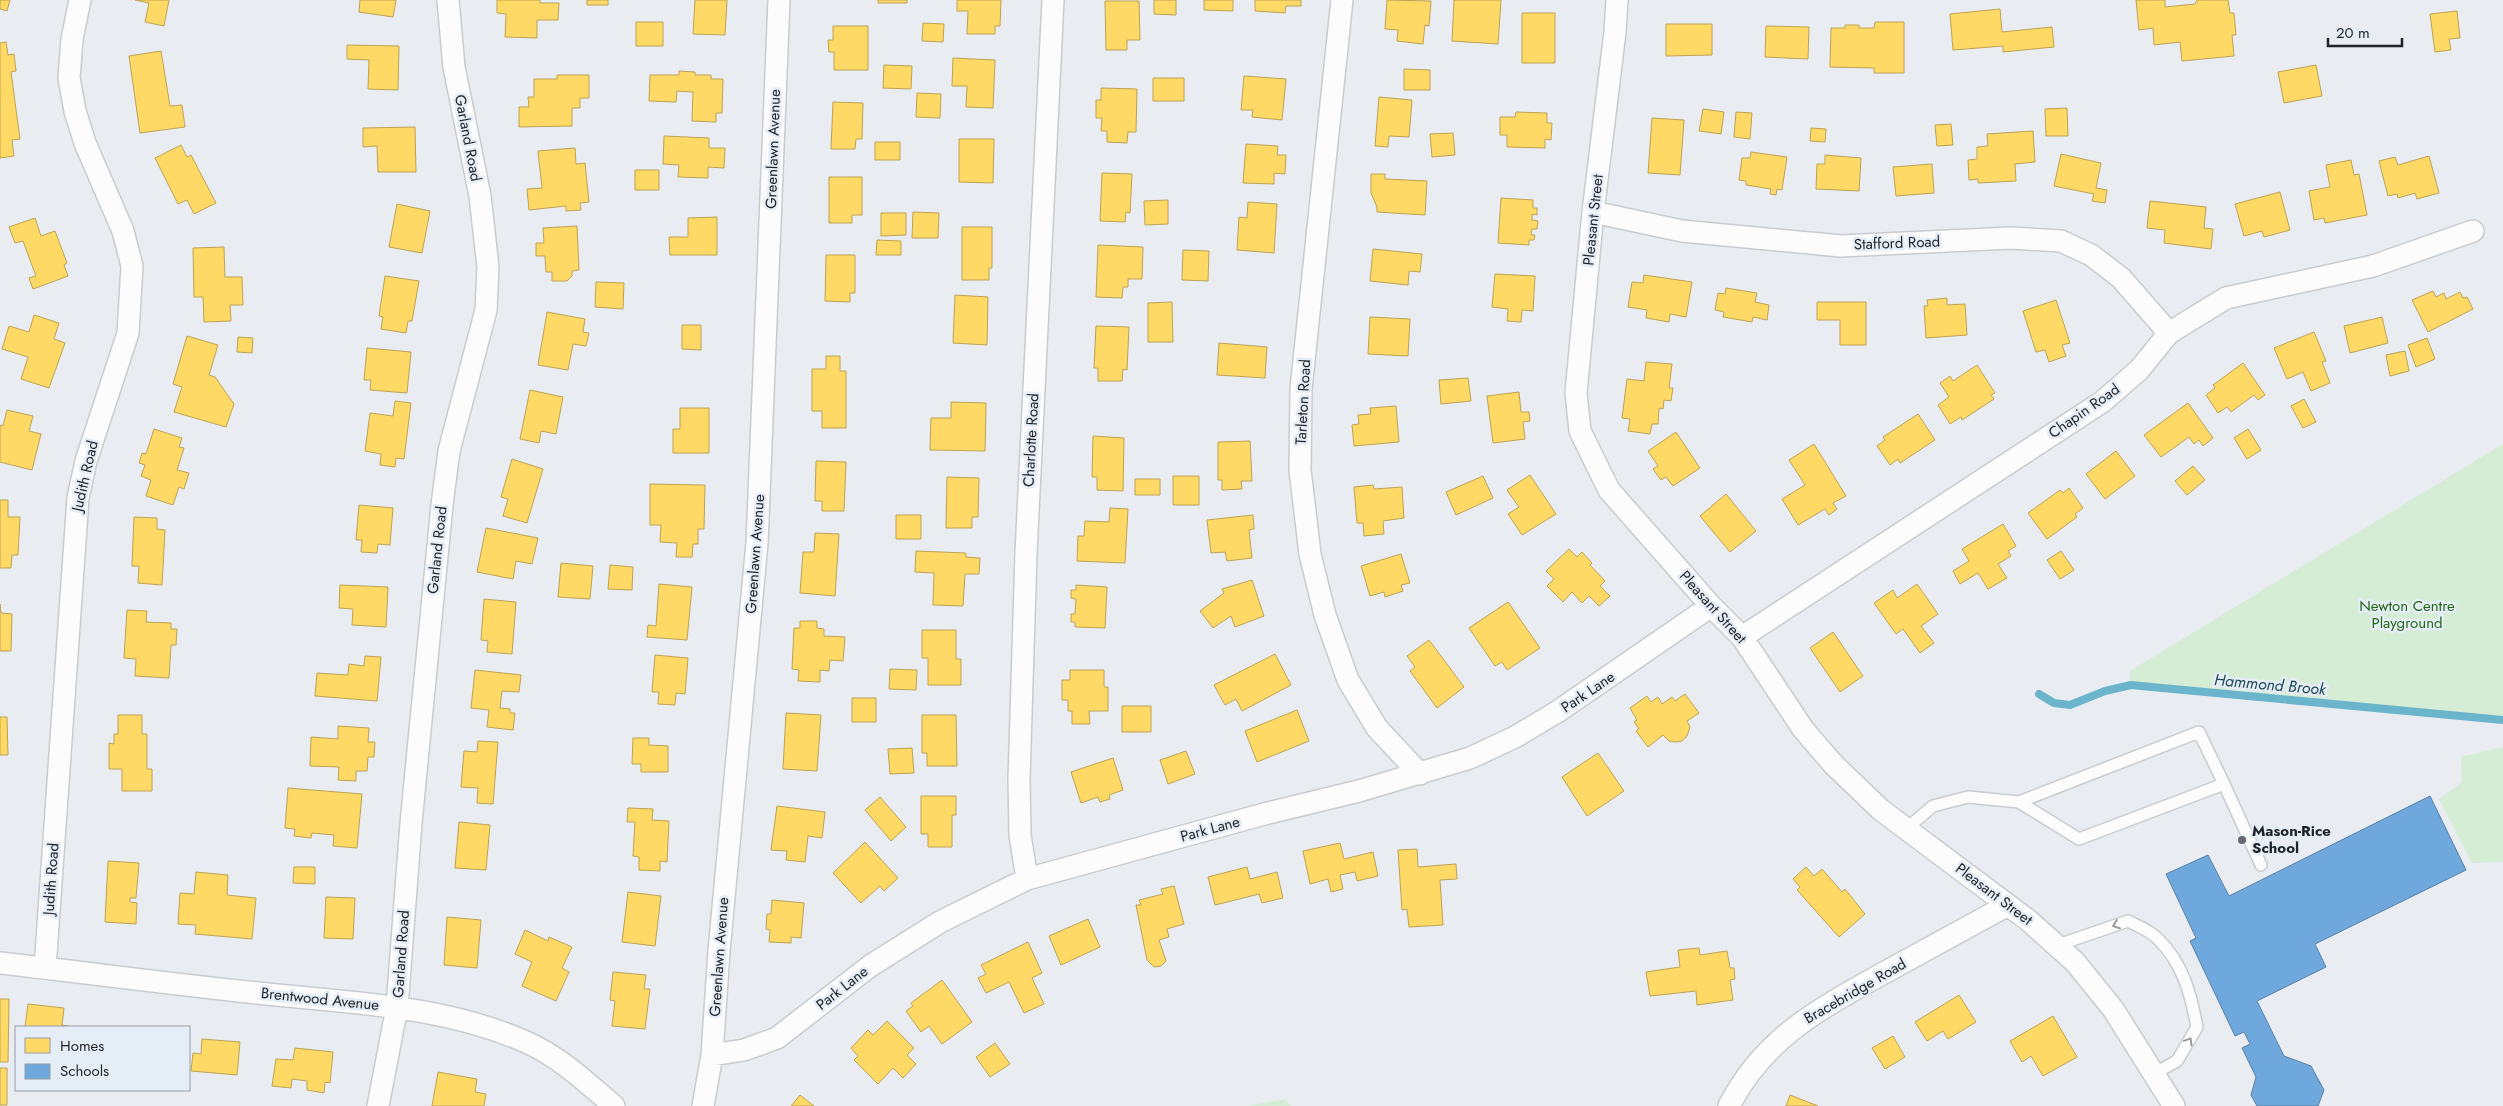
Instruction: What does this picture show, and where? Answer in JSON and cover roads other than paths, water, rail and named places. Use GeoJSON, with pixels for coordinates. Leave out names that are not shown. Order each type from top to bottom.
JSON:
{"type":"FeatureCollection","features":[{"type":"Feature","properties":{"kind":"street","name":"Judith Road"},"geometry":{"type":"LineString","coordinates":[[45,968],[78,498],[86,461],[128,333],[131,303],[132,266],[123,231],[85,143],[75,111],[69,78],[72,39],[80,0]]}},
{"type":"Feature","properties":{"kind":"street","name":"Garland Road"},"geometry":{"type":"LineString","coordinates":[[378,1106],[397,1007],[411,823],[449,451],[486,310],[488,267],[481,204],[454,67],[448,0]]}},
{"type":"Feature","properties":{"kind":"street","name":"Greenlawn Avenue"},"geometry":{"type":"LineString","coordinates":[[703,1106],[712,1054],[719,951],[757,543],[779,0]]}},
{"type":"Feature","properties":{"kind":"street","name":"Charlotte Road"},"geometry":{"type":"LineString","coordinates":[[1027,879],[1020,835],[1019,779],[1026,553],[1053,0]]}},
{"type":"Feature","properties":{"kind":"street","name":"Tarleton Road"},"geometry":{"type":"LineString","coordinates":[[1342,0],[1302,389],[1300,470],[1310,554],[1325,615],[1348,680],[1378,728],[1420,774]]}},
{"type":"Feature","properties":{"kind":"street","name":"Pleasant Street"},"geometry":{"type":"LineString","coordinates":[[1617,0],[1615,32],[1593,212],[1576,392],[1580,431],[1609,490],[1711,606],[1742,637],[1803,729],[1834,765],[1881,810],[2058,945],[2103,996],[2155,1073],[2174,1106]]}},
{"type":"Feature","properties":{"kind":"street","name":"Stafford Road"},"geometry":{"type":"LineString","coordinates":[[1593,212],[1682,232],[1841,246],[2011,238],[2061,241],[2091,255],[2121,278],[2169,333]]}},
{"type":"Feature","properties":{"kind":"street","name":"Chapin Road"},"geometry":{"type":"LineString","coordinates":[[1742,637],[2102,402],[2139,370],[2169,333],[2226,298],[2373,266],[2473,231]]}},
{"type":"Feature","properties":{"kind":"street","name":"Park Lane"},"geometry":{"type":"LineString","coordinates":[[712,1054],[744,1050],[777,1038],[870,966],[940,922],[1027,879],[1268,812],[1420,774],[1470,758],[1515,737],[1602,683],[1711,606]]}},
{"type":"Feature","properties":{"kind":"street","name":"Bracebridge Road"},"geometry":{"type":"LineString","coordinates":[[1729,1106],[1753,1066],[1794,1027],[1832,1002],[2008,905]]}},
{"type":"Feature","properties":{"kind":"street","name":"Brentwood Avenue"},"geometry":{"type":"LineString","coordinates":[[0,963],[265,994],[397,1007],[483,1026],[527,1042],[568,1066],[614,1106]]}},
{"type":"Feature","properties":{"kind":"lane"},"geometry":{"type":"LineString","coordinates":[[2019,802],[2199,732],[2261,865]]}},
{"type":"Feature","properties":{"kind":"lane"},"geometry":{"type":"LineString","coordinates":[[1906,829],[1933,806],[1968,797],[2019,802],[2079,838],[2224,784]]}},
{"type":"Feature","properties":{"kind":"lane"},"geometry":{"type":"LineString","coordinates":[[2058,945],[2128,921],[2158,938],[2179,968],[2190,990],[2198,1027],[2177,1061],[2155,1073]]}},
{"type":"Feature","properties":{"kind":"waterway","name":"Hammond Brook"},"geometry":{"type":"LineString","coordinates":[[2039,694],[2054,703],[2070,705],[2105,691],[2131,685],[2503,720]]}},
{"type":"Feature","properties":{"kind":"place","name":"Mason-Rice School"},"geometry":{"type":"Point","coordinates":[2242,840]}},
{"type":"Feature","properties":{"kind":"park label","name":"Newton Centre Playground"},"geometry":{"type":"Point","coordinates":[2407,614]}}]}
